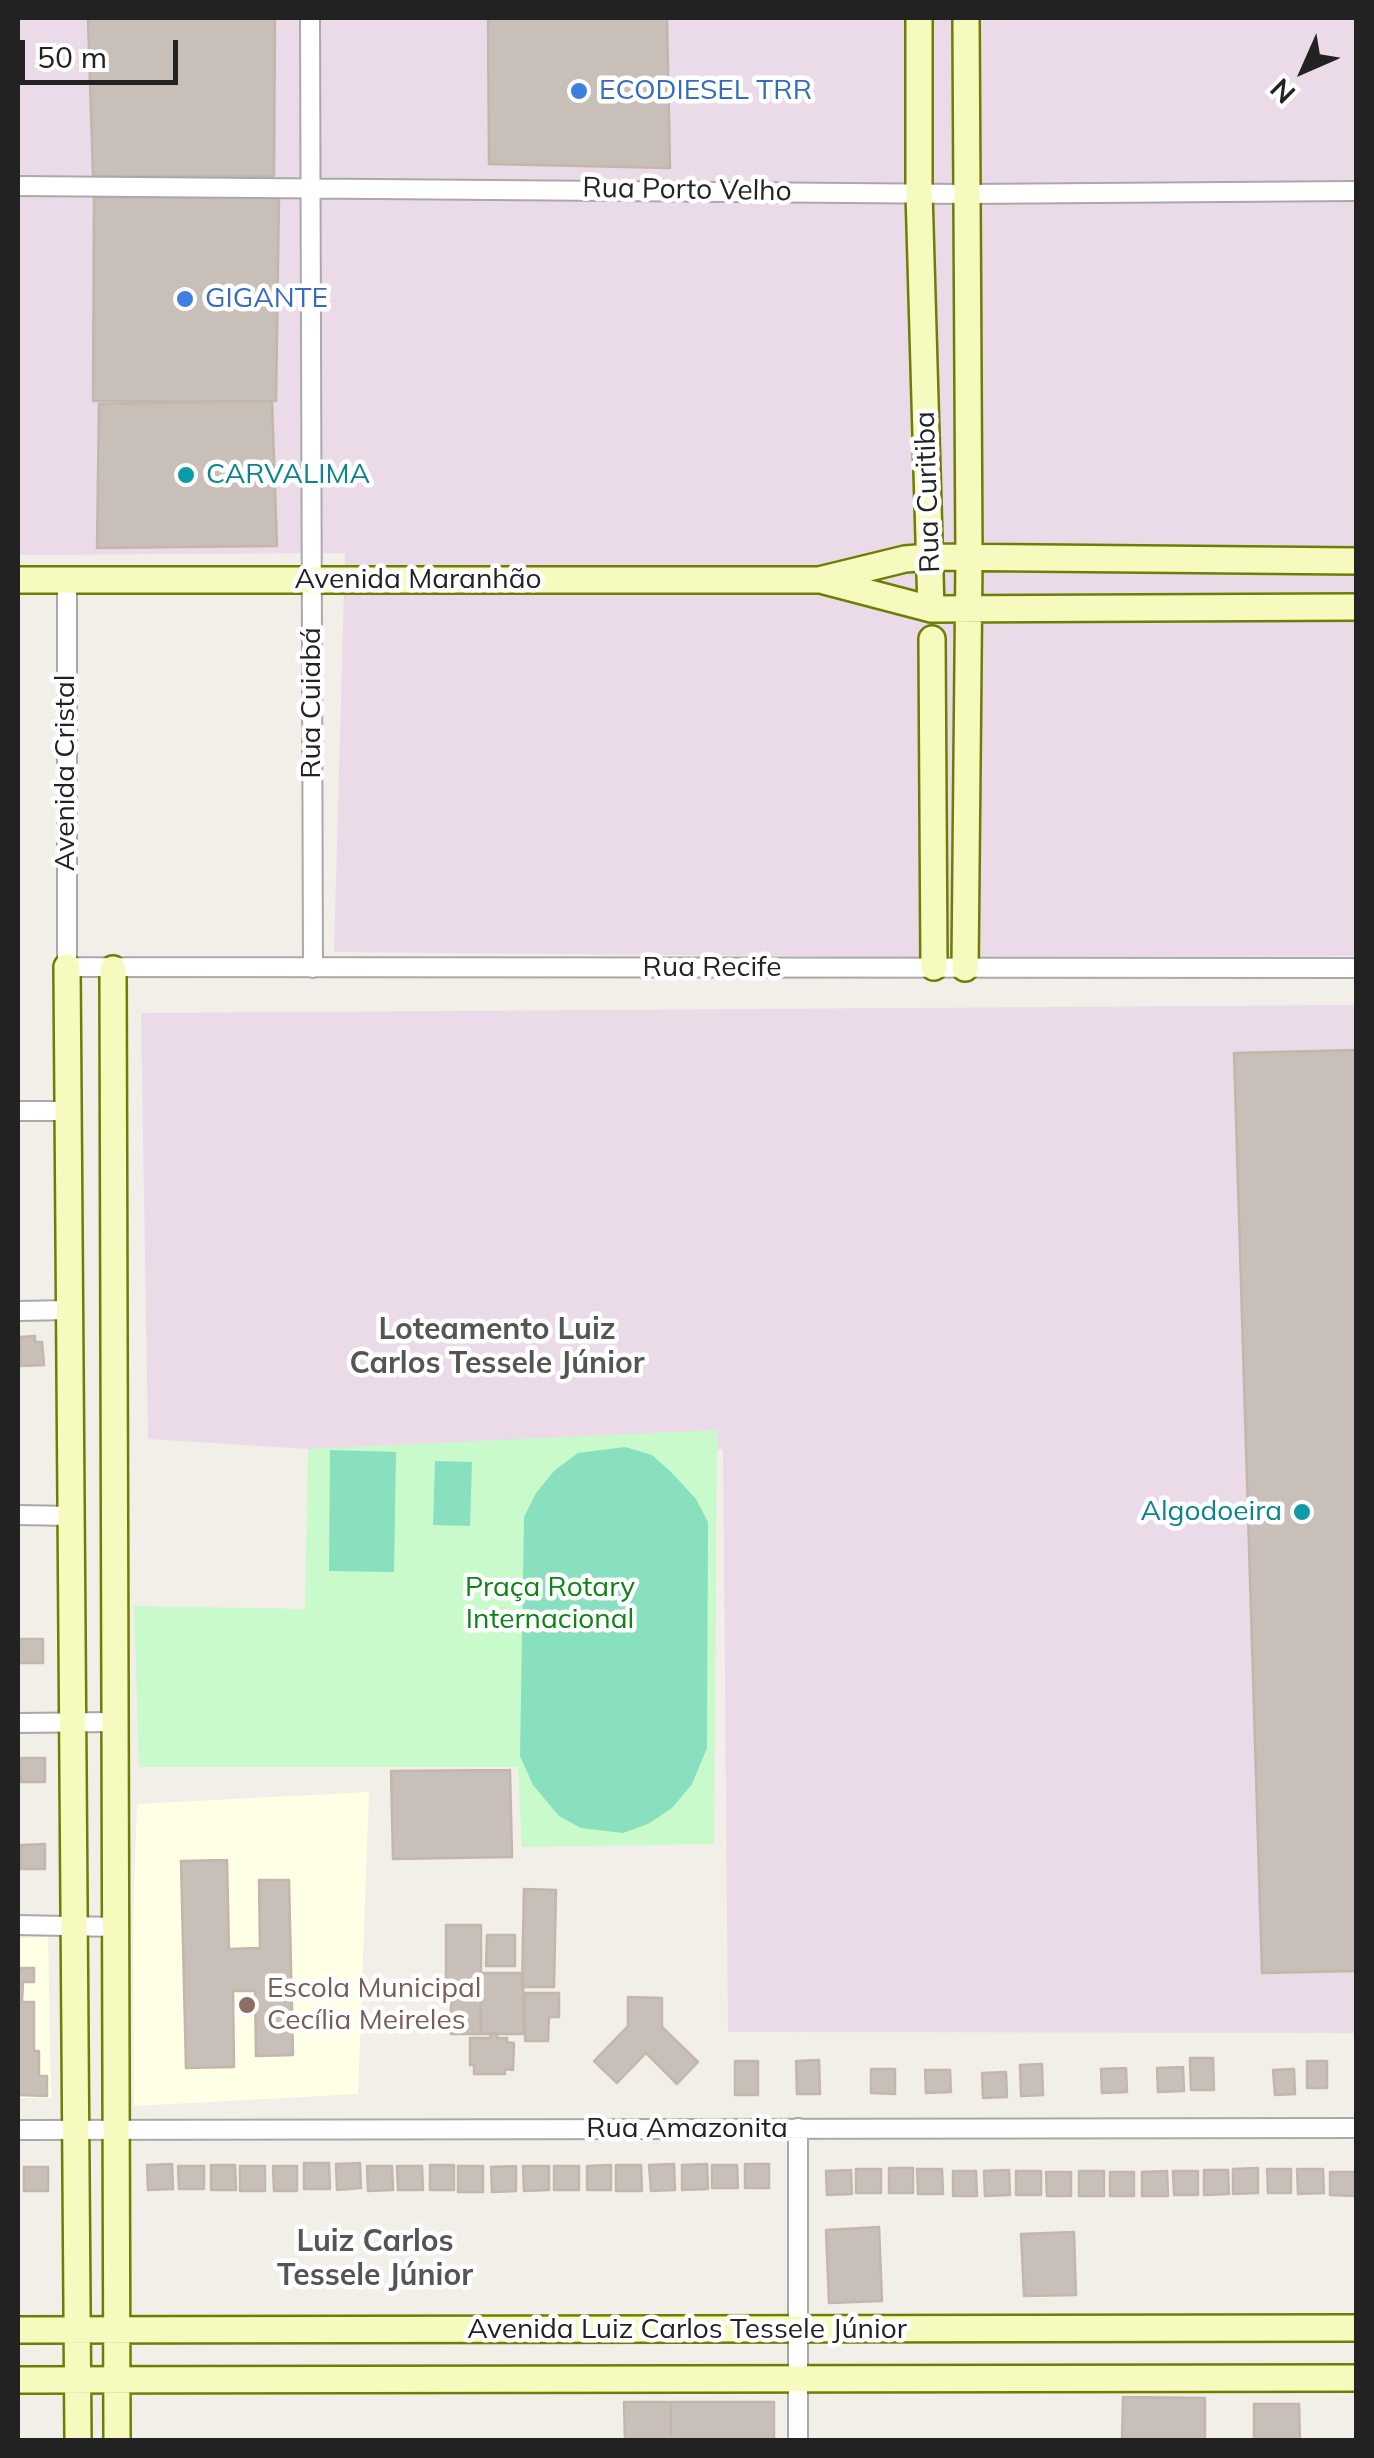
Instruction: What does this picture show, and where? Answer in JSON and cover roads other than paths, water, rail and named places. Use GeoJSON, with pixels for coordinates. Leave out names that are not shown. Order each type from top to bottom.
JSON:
{"type":"FeatureCollection","features":[{"type":"Feature","properties":{"kind":"street","name":"Rua Cuiabá"},"geometry":{"type":"LineString","coordinates":[[310,18],[313,968]]}},
{"type":"Feature","properties":{"kind":"street","name":"Rua Curitiba"},"geometry":{"type":"LineString","coordinates":[[919,18],[919,192],[932,608],[934,967]]}},
{"type":"Feature","properties":{"kind":"street","name":"Rua Curitiba"},"geometry":{"type":"LineString","coordinates":[[966,18],[968,610]]}},
{"type":"Feature","properties":{"kind":"street","name":"Rua Porto Velho"},"geometry":{"type":"LineString","coordinates":[[18,186],[966,194],[1356,190]]}},
{"type":"Feature","properties":{"kind":"street"},"geometry":{"type":"LineString","coordinates":[[820,580],[905,559],[930,557],[1356,561]]}},
{"type":"Feature","properties":{"kind":"street","name":"Avenida Cristal"},"geometry":{"type":"LineString","coordinates":[[66,967],[67,579]]}},
{"type":"Feature","properties":{"kind":"street","name":"Avenida Maranhão"},"geometry":{"type":"LineString","coordinates":[[18,580],[820,580]]}},
{"type":"Feature","properties":{"kind":"street"},"geometry":{"type":"LineString","coordinates":[[820,580],[932,608],[968,610],[1356,607]]}},
{"type":"Feature","properties":{"kind":"street"},"geometry":{"type":"LineString","coordinates":[[965,968],[968,610]]}},
{"type":"Feature","properties":{"kind":"street"},"geometry":{"type":"LineString","coordinates":[[66,967],[78,2440]]}},
{"type":"Feature","properties":{"kind":"street","name":"Rua Recife"},"geometry":{"type":"LineString","coordinates":[[66,967],[1356,968]]}},
{"type":"Feature","properties":{"kind":"street"},"geometry":{"type":"LineString","coordinates":[[114,969],[117,2440]]}},
{"type":"Feature","properties":{"kind":"street"},"geometry":{"type":"LineString","coordinates":[[18,1111],[68,1111]]}},
{"type":"Feature","properties":{"kind":"street"},"geometry":{"type":"LineString","coordinates":[[18,1311],[69,1310]]}},
{"type":"Feature","properties":{"kind":"street"},"geometry":{"type":"LineString","coordinates":[[18,1515],[71,1516]]}},
{"type":"Feature","properties":{"kind":"street"},"geometry":{"type":"LineString","coordinates":[[18,1722],[115,1722]]}},
{"type":"Feature","properties":{"kind":"street"},"geometry":{"type":"LineString","coordinates":[[18,1925],[116,1927]]}},
{"type":"Feature","properties":{"kind":"street"},"geometry":{"type":"LineString","coordinates":[[798,2128],[798,2440]]}},
{"type":"Feature","properties":{"kind":"street","name":"Rua Amazonita"},"geometry":{"type":"LineString","coordinates":[[18,2130],[1356,2128]]}},
{"type":"Feature","properties":{"kind":"street","name":"Avenida Luiz Carlos Tessele Júnior"},"geometry":{"type":"LineString","coordinates":[[18,2330],[1356,2328]]}},
{"type":"Feature","properties":{"kind":"street","name":"Avenida Luiz Carlos Tessele Júnior"},"geometry":{"type":"LineString","coordinates":[[18,2380],[1356,2378]]}},
{"type":"Feature","properties":{"kind":"place","name":"ECODIESEL TRR"},"geometry":{"type":"Point","coordinates":[579,91]}},
{"type":"Feature","properties":{"kind":"place","name":"GIGANTE"},"geometry":{"type":"Point","coordinates":[185,299]}},
{"type":"Feature","properties":{"kind":"place","name":"CARVALIMA"},"geometry":{"type":"Point","coordinates":[186,475]}},
{"type":"Feature","properties":{"kind":"place","name":"Algodoeira"},"geometry":{"type":"Point","coordinates":[1302,1512]}},
{"type":"Feature","properties":{"kind":"place","name":"Escola Municipal Cecília Meireles"},"geometry":{"type":"Point","coordinates":[247,2005]}},
{"type":"Feature","properties":{"kind":"district","name":"Loteamento Luiz Carlos Tessele Júnior"},"geometry":{"type":"Point","coordinates":[497,1347]}},
{"type":"Feature","properties":{"kind":"district","name":"Luiz Carlos Tessele Júnior"},"geometry":{"type":"Point","coordinates":[375,2259]}},
{"type":"Feature","properties":{"kind":"park label","name":"Praça Rotary Internacional"},"geometry":{"type":"Point","coordinates":[550,1604]}}]}
